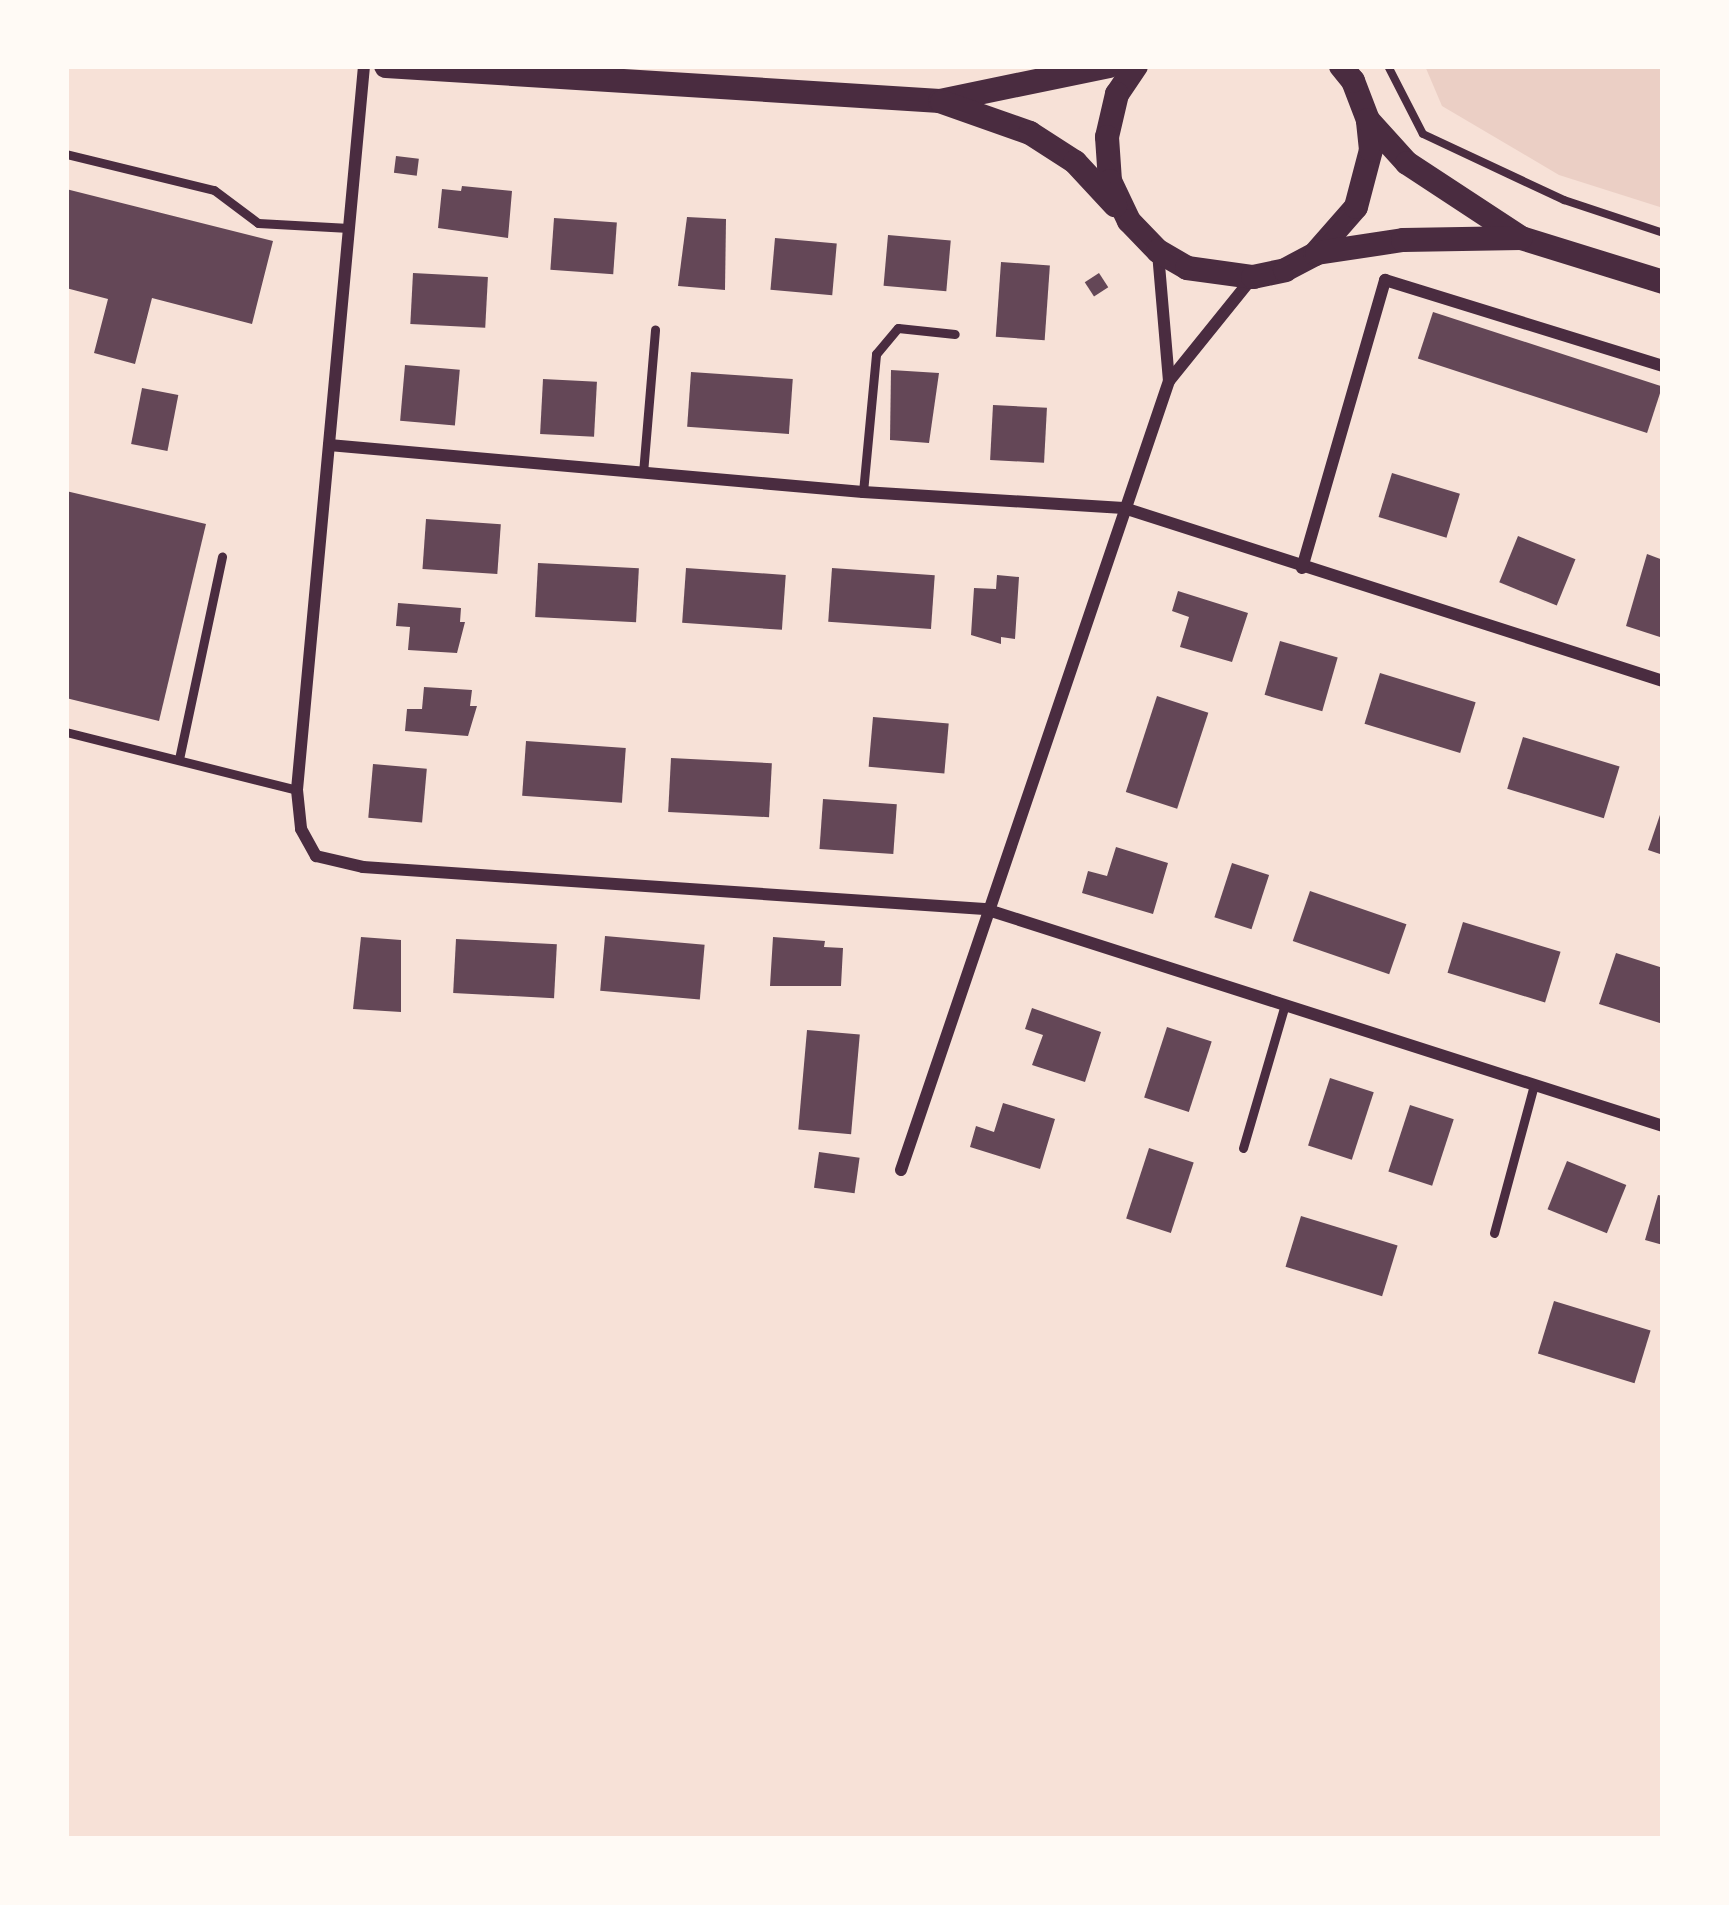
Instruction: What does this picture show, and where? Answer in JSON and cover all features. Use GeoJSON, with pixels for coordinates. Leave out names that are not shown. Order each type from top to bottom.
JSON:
{"type":"FeatureCollection","features":[{"type":"Feature","properties":{"kind":"main road"},"geometry":{"type":"LineString","coordinates":[[386,66],[940,101],[1109,66]]}},
{"type":"Feature","properties":{"kind":"main road"},"geometry":{"type":"LineString","coordinates":[[1129,221],[1110,181],[1107,137],[1117,94],[1136,66]]}},
{"type":"Feature","properties":{"kind":"main road"},"geometry":{"type":"LineString","coordinates":[[1315,254],[1356,207],[1371,150],[1368,120],[1341,66]]}},
{"type":"Feature","properties":{"kind":"main road"},"geometry":{"type":"LineString","coordinates":[[940,101],[1045,143],[1075,162],[1158,251],[1203,272],[1252,278],[1286,270],[1315,254],[1403,240],[1521,238]]}},
{"type":"Feature","properties":{"kind":"main road"},"geometry":{"type":"LineString","coordinates":[[1368,120],[1407,163],[1521,238],[1663,282]]}},
{"type":"Feature","properties":{"kind":"street"},"geometry":{"type":"LineString","coordinates":[[364,66],[297,790],[301,829],[316,856],[363,867],[985,909],[1663,1126]]}},
{"type":"Feature","properties":{"kind":"street"},"geometry":{"type":"LineString","coordinates":[[1158,251],[1169,381]]}},
{"type":"Feature","properties":{"kind":"street"},"geometry":{"type":"LineString","coordinates":[[901,1170],[985,909],[1169,381],[1252,278]]}},
{"type":"Feature","properties":{"kind":"street"},"geometry":{"type":"LineString","coordinates":[[1302,568],[1385,280],[1663,366]]}},
{"type":"Feature","properties":{"kind":"street"},"geometry":{"type":"LineString","coordinates":[[329,445],[863,492],[1124,508],[1663,681]]}},
{"type":"Feature","properties":{"kind":"lane"},"geometry":{"type":"LineString","coordinates":[[66,154],[214,190],[258,223],[349,228]]}},
{"type":"Feature","properties":{"kind":"lane"},"geometry":{"type":"LineString","coordinates":[[863,492],[876,353],[898,328],[955,334]]}},
{"type":"Feature","properties":{"kind":"lane"},"geometry":{"type":"LineString","coordinates":[[643,473],[655,330]]}},
{"type":"Feature","properties":{"kind":"lane"},"geometry":{"type":"LineString","coordinates":[[179,759],[222,557]]}},
{"type":"Feature","properties":{"kind":"lane"},"geometry":{"type":"LineString","coordinates":[[66,732],[297,790]]}},
{"type":"Feature","properties":{"kind":"lane"},"geometry":{"type":"LineString","coordinates":[[1243,1148],[1284,1008]]}},
{"type":"Feature","properties":{"kind":"lane"},"geometry":{"type":"LineString","coordinates":[[1494,1233],[1534,1085]]}},
{"type":"Feature","properties":{"kind":"path"},"geometry":{"type":"LineString","coordinates":[[1388,66],[1423,134],[1564,200],[1663,233]]}},
{"type":"Feature","properties":{"kind":"shaded area"},"geometry":{"type":"Polygon","coordinates":[[[1425,66],[1663,66],[1663,208],[1559,175],[1442,106],[1425,66]]]}},
{"type":"Feature","properties":{"kind":"building"},"geometry":{"type":"Polygon","coordinates":[[[396,156],[419,159],[417,176],[394,173],[396,156]]]}},
{"type":"Feature","properties":{"kind":"building"},"geometry":{"type":"Polygon","coordinates":[[[462,186],[512,191],[508,238],[438,228],[442,189],[461,191],[462,186]]]}},
{"type":"Feature","properties":{"kind":"building"},"geometry":{"type":"Polygon","coordinates":[[[66,189],[273,241],[252,324],[152,298],[135,364],[94,353],[108,299],[66,288],[66,189]]]}},
{"type":"Feature","properties":{"kind":"building"},"geometry":{"type":"Polygon","coordinates":[[[687,217],[726,219],[725,290],[678,286],[687,217]]]}},
{"type":"Feature","properties":{"kind":"building"},"geometry":{"type":"Polygon","coordinates":[[[554,218],[617,222],[613,274],[550,270],[554,218]]]}},
{"type":"Feature","properties":{"kind":"building"},"geometry":{"type":"Polygon","coordinates":[[[888,235],[951,240],[946,291],[884,286],[888,235]]]}},
{"type":"Feature","properties":{"kind":"building"},"geometry":{"type":"Polygon","coordinates":[[[775,238],[837,243],[832,295],[770,290],[775,238]]]}},
{"type":"Feature","properties":{"kind":"building"},"geometry":{"type":"Polygon","coordinates":[[[1001,262],[1050,265],[1045,340],[996,337],[1001,262]]]}},
{"type":"Feature","properties":{"kind":"building"},"geometry":{"type":"Polygon","coordinates":[[[413,273],[488,277],[485,328],[410,324],[413,273]]]}},
{"type":"Feature","properties":{"kind":"building"},"geometry":{"type":"Polygon","coordinates":[[[1099,273],[1108,287],[1094,297],[1085,282],[1099,273]]]}},
{"type":"Feature","properties":{"kind":"building"},"geometry":{"type":"Polygon","coordinates":[[[1433,312],[1662,386],[1647,433],[1418,359],[1433,312]]]}},
{"type":"Feature","properties":{"kind":"building"},"geometry":{"type":"Polygon","coordinates":[[[405,365],[460,370],[455,426],[400,421],[405,365]]]}},
{"type":"Feature","properties":{"kind":"building"},"geometry":{"type":"Polygon","coordinates":[[[891,370],[939,373],[929,443],[890,440],[891,370]]]}},
{"type":"Feature","properties":{"kind":"building"},"geometry":{"type":"Polygon","coordinates":[[[691,372],[793,379],[789,434],[687,427],[691,372]]]}},
{"type":"Feature","properties":{"kind":"building"},"geometry":{"type":"Polygon","coordinates":[[[543,379],[597,382],[594,437],[540,434],[543,379]]]}},
{"type":"Feature","properties":{"kind":"building"},"geometry":{"type":"Polygon","coordinates":[[[142,388],[178,395],[167,451],[131,444],[142,388]]]}},
{"type":"Feature","properties":{"kind":"building"},"geometry":{"type":"Polygon","coordinates":[[[993,405],[1047,408],[1044,463],[990,460],[993,405]]]}},
{"type":"Feature","properties":{"kind":"building"},"geometry":{"type":"Polygon","coordinates":[[[1392,473],[1460,494],[1446,538],[1379,517],[1392,473]]]}},
{"type":"Feature","properties":{"kind":"building"},"geometry":{"type":"Polygon","coordinates":[[[66,491],[206,524],[159,721],[66,698],[66,491]]]}},
{"type":"Feature","properties":{"kind":"building"},"geometry":{"type":"Polygon","coordinates":[[[426,519],[501,524],[497,574],[423,569],[426,519]]]}},
{"type":"Feature","properties":{"kind":"building"},"geometry":{"type":"Polygon","coordinates":[[[1518,536],[1575,559],[1557,606],[1499,582],[1518,536]]]}},
{"type":"Feature","properties":{"kind":"building"},"geometry":{"type":"Polygon","coordinates":[[[1647,554],[1663,560],[1663,638],[1626,626],[1647,554]]]}},
{"type":"Feature","properties":{"kind":"building"},"geometry":{"type":"Polygon","coordinates":[[[538,563],[639,568],[636,622],[535,617],[538,563]]]}},
{"type":"Feature","properties":{"kind":"building"},"geometry":{"type":"Polygon","coordinates":[[[686,568],[786,575],[782,630],[682,623],[686,568]]]}},
{"type":"Feature","properties":{"kind":"building"},"geometry":{"type":"Polygon","coordinates":[[[832,568],[935,575],[931,629],[828,622],[832,568]]]}},
{"type":"Feature","properties":{"kind":"building"},"geometry":{"type":"Polygon","coordinates":[[[997,575],[1019,577],[1015,639],[1001,637],[1001,644],[971,635],[974,588],[996,589],[997,575]]]}},
{"type":"Feature","properties":{"kind":"building"},"geometry":{"type":"Polygon","coordinates":[[[1178,591],[1248,613],[1232,662],[1180,647],[1189,617],[1172,611],[1178,591]]]}},
{"type":"Feature","properties":{"kind":"building"},"geometry":{"type":"Polygon","coordinates":[[[398,603],[461,608],[460,622],[465,622],[457,653],[408,650],[410,627],[396,626],[398,603]]]}},
{"type":"Feature","properties":{"kind":"building"},"geometry":{"type":"Polygon","coordinates":[[[1280,641],[1338,658],[1322,711],[1265,695],[1280,641]]]}},
{"type":"Feature","properties":{"kind":"building"},"geometry":{"type":"Polygon","coordinates":[[[1380,673],[1476,702],[1460,753],[1365,724],[1380,673]]]}},
{"type":"Feature","properties":{"kind":"building"},"geometry":{"type":"Polygon","coordinates":[[[424,687],[472,690],[470,706],[477,706],[468,736],[405,731],[407,709],[422,709],[424,687]]]}},
{"type":"Feature","properties":{"kind":"building"},"geometry":{"type":"Polygon","coordinates":[[[1157,696],[1208,713],[1177,809],[1126,792],[1157,696]]]}},
{"type":"Feature","properties":{"kind":"building"},"geometry":{"type":"Polygon","coordinates":[[[873,717],[949,724],[944,773],[869,767],[873,717]]]}},
{"type":"Feature","properties":{"kind":"building"},"geometry":{"type":"Polygon","coordinates":[[[1523,737],[1620,767],[1604,818],[1507,789],[1523,737]]]}},
{"type":"Feature","properties":{"kind":"building"},"geometry":{"type":"Polygon","coordinates":[[[526,741],[626,748],[622,803],[522,796],[526,741]]]}},
{"type":"Feature","properties":{"kind":"building"},"geometry":{"type":"Polygon","coordinates":[[[671,758],[772,763],[769,817],[668,812],[671,758]]]}},
{"type":"Feature","properties":{"kind":"building"},"geometry":{"type":"Polygon","coordinates":[[[373,764],[427,769],[422,823],[368,818],[373,764]]]}},
{"type":"Feature","properties":{"kind":"building"},"geometry":{"type":"Polygon","coordinates":[[[823,799],[897,804],[893,854],[820,849],[823,799]]]}},
{"type":"Feature","properties":{"kind":"building"},"geometry":{"type":"Polygon","coordinates":[[[1663,809],[1663,855],[1648,850],[1663,809]]]}},
{"type":"Feature","properties":{"kind":"building"},"geometry":{"type":"Polygon","coordinates":[[[1116,847],[1168,863],[1153,914],[1082,893],[1088,871],[1107,876],[1116,847]]]}},
{"type":"Feature","properties":{"kind":"building"},"geometry":{"type":"Polygon","coordinates":[[[1232,863],[1269,875],[1251,929],[1214,917],[1232,863]]]}},
{"type":"Feature","properties":{"kind":"building"},"geometry":{"type":"Polygon","coordinates":[[[1310,891],[1406,924],[1389,974],[1293,941],[1310,891]]]}},
{"type":"Feature","properties":{"kind":"building"},"geometry":{"type":"Polygon","coordinates":[[[1463,922],[1561,952],[1545,1003],[1448,973],[1463,922]]]}},
{"type":"Feature","properties":{"kind":"building"},"geometry":{"type":"Polygon","coordinates":[[[605,936],[705,945],[700,1000],[600,991],[605,936]]]}},
{"type":"Feature","properties":{"kind":"building"},"geometry":{"type":"Polygon","coordinates":[[[361,937],[401,940],[401,1012],[353,1009],[361,937]]]}},
{"type":"Feature","properties":{"kind":"building"},"geometry":{"type":"Polygon","coordinates":[[[773,937],[825,941],[824,947],[843,948],[841,986],[770,986],[773,937]]]}},
{"type":"Feature","properties":{"kind":"building"},"geometry":{"type":"Polygon","coordinates":[[[456,939],[557,944],[554,998],[453,993],[456,939]]]}},
{"type":"Feature","properties":{"kind":"building"},"geometry":{"type":"Polygon","coordinates":[[[1616,953],[1663,968],[1663,1024],[1599,1004],[1616,953]]]}},
{"type":"Feature","properties":{"kind":"building"},"geometry":{"type":"Polygon","coordinates":[[[1032,1008],[1101,1032],[1085,1082],[1032,1065],[1043,1035],[1025,1029],[1032,1008]]]}},
{"type":"Feature","properties":{"kind":"building"},"geometry":{"type":"Polygon","coordinates":[[[1167,1027],[1212,1042],[1189,1112],[1144,1097],[1167,1027]]]}},
{"type":"Feature","properties":{"kind":"building"},"geometry":{"type":"Polygon","coordinates":[[[807,1030],[860,1035],[851,1134],[798,1130],[807,1030]]]}},
{"type":"Feature","properties":{"kind":"building"},"geometry":{"type":"Polygon","coordinates":[[[1330,1078],[1374,1092],[1352,1160],[1308,1146],[1330,1078]]]}},
{"type":"Feature","properties":{"kind":"building"},"geometry":{"type":"Polygon","coordinates":[[[1003,1103],[1055,1119],[1040,1169],[970,1147],[976,1126],[994,1132],[1003,1103]]]}},
{"type":"Feature","properties":{"kind":"building"},"geometry":{"type":"Polygon","coordinates":[[[1410,1105],[1454,1119],[1432,1186],[1388,1172],[1410,1105]]]}},
{"type":"Feature","properties":{"kind":"building"},"geometry":{"type":"Polygon","coordinates":[[[1149,1148],[1194,1163],[1171,1233],[1126,1218],[1149,1148]]]}},
{"type":"Feature","properties":{"kind":"building"},"geometry":{"type":"Polygon","coordinates":[[[819,1152],[860,1158],[855,1193],[814,1188],[819,1152]]]}},
{"type":"Feature","properties":{"kind":"building"},"geometry":{"type":"Polygon","coordinates":[[[1567,1161],[1626,1185],[1607,1233],[1548,1209],[1567,1161]]]}},
{"type":"Feature","properties":{"kind":"building"},"geometry":{"type":"Polygon","coordinates":[[[1658,1195],[1663,1196],[1663,1245],[1645,1240],[1658,1195]]]}},
{"type":"Feature","properties":{"kind":"building"},"geometry":{"type":"Polygon","coordinates":[[[1301,1216],[1398,1246],[1382,1296],[1286,1267],[1301,1216]]]}},
{"type":"Feature","properties":{"kind":"building"},"geometry":{"type":"Polygon","coordinates":[[[1554,1301],[1651,1331],[1635,1383],[1538,1354],[1554,1301]]]}}]}
